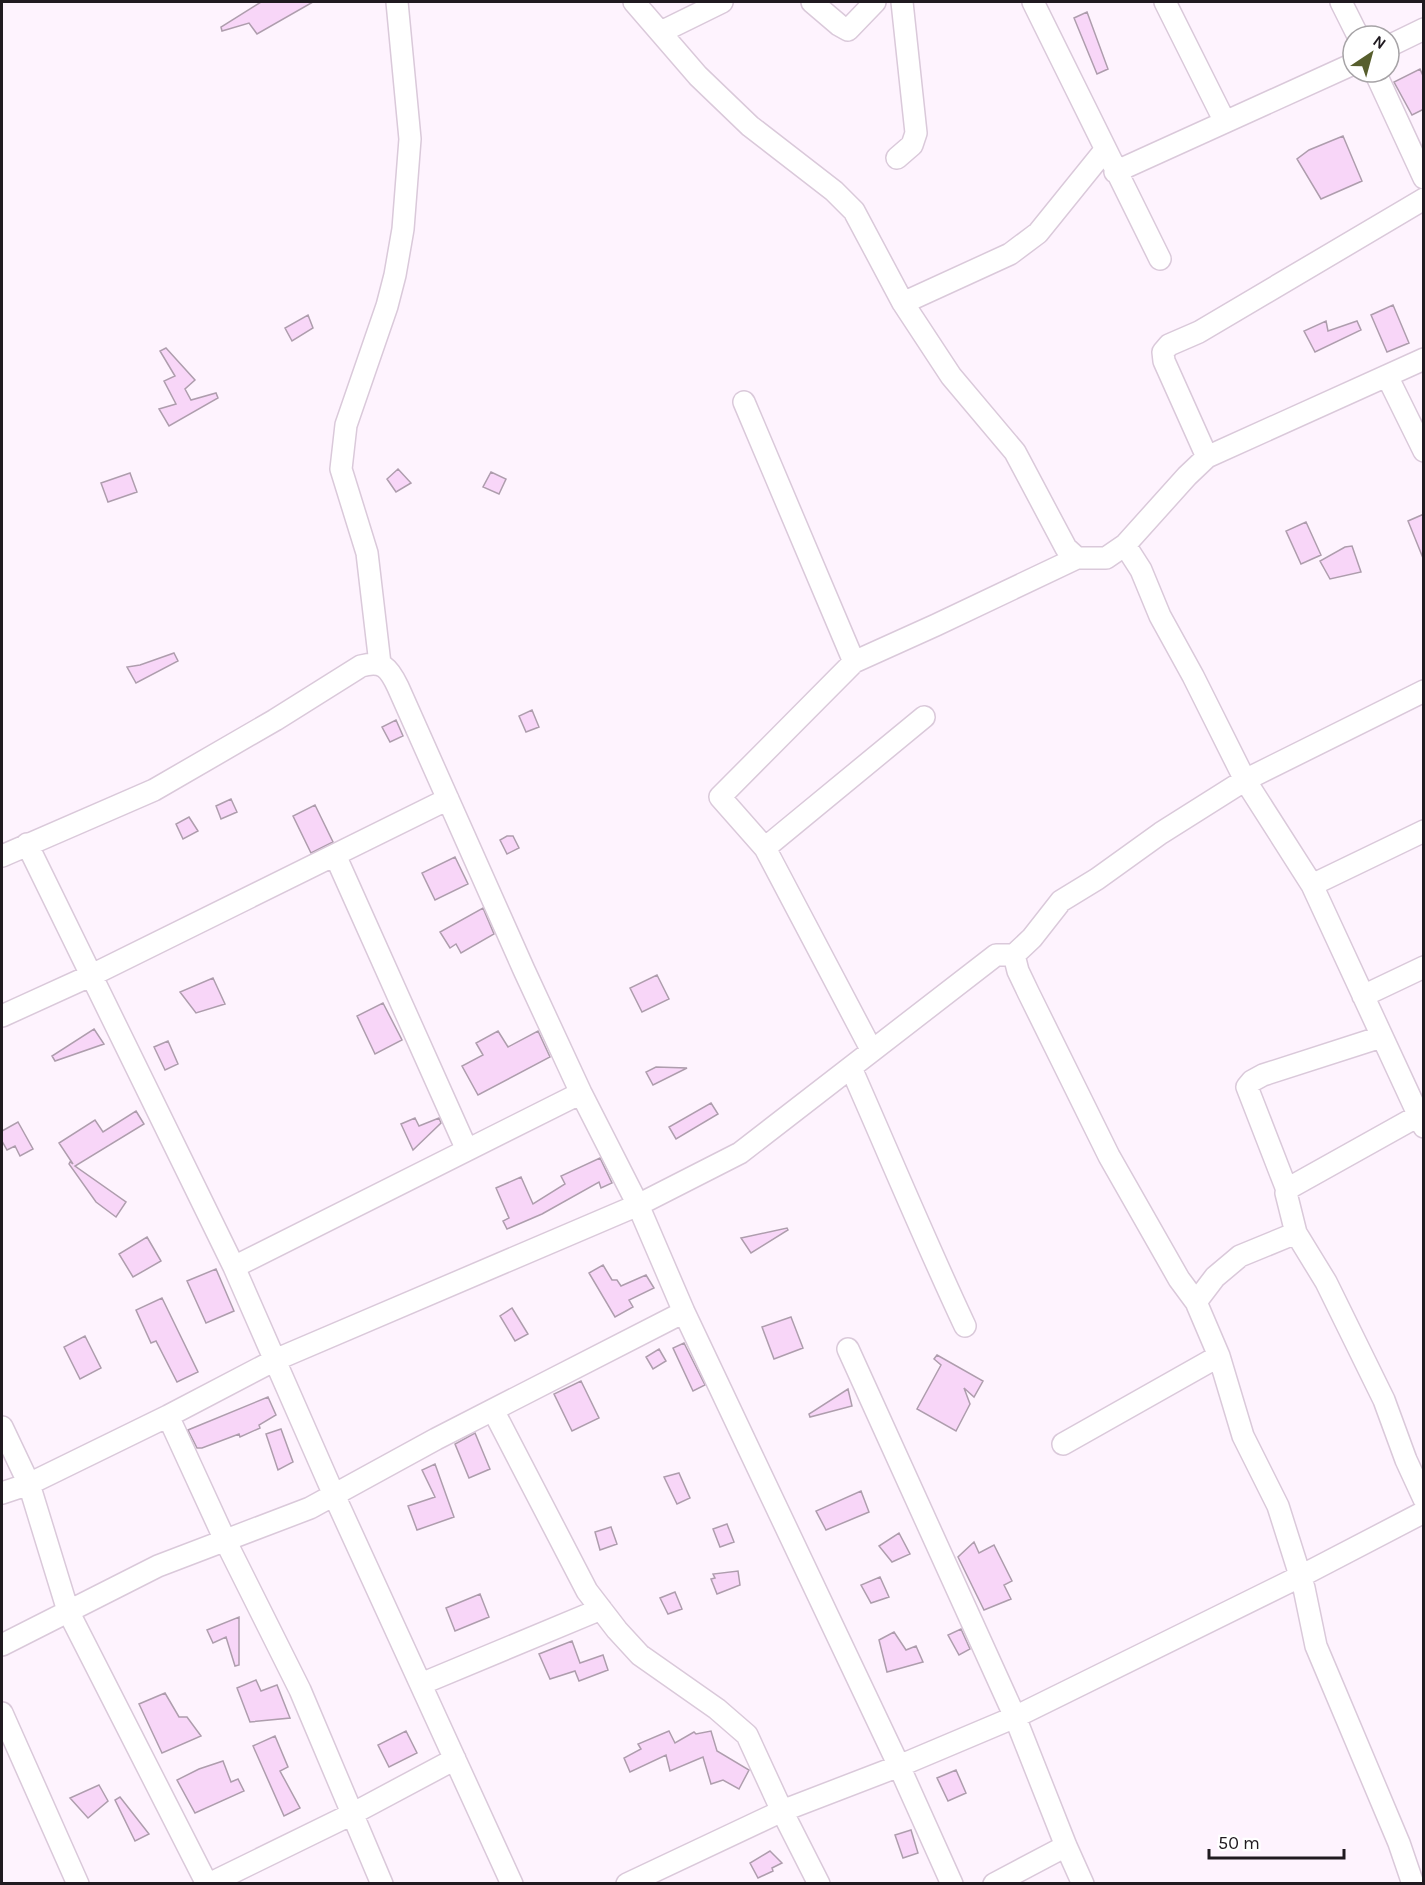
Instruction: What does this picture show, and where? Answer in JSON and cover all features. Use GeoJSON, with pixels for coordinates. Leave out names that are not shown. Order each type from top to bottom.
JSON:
{"type":"FeatureCollection","features":[{"type":"Feature","properties":{"kind":"street"},"geometry":{"type":"LineString","coordinates":[[380,664],[367,553],[341,469],[346,425],[387,306],[403,229],[410,139],[398,2]]}},
{"type":"Feature","properties":{"kind":"street"},"geometry":{"type":"LineString","coordinates":[[634,2],[698,76],[750,126],[834,190],[854,211],[903,303],[951,376],[1015,452],[1066,548],[1077,558]]}},
{"type":"Feature","properties":{"kind":"street"},"geometry":{"type":"LineString","coordinates":[[661,32],[722,2]]}},
{"type":"Feature","properties":{"kind":"street"},"geometry":{"type":"LineString","coordinates":[[812,2],[848,30],[875,2]]}},
{"type":"Feature","properties":{"kind":"street"},"geometry":{"type":"LineString","coordinates":[[897,158],[912,145],[915,134],[902,2]]}},
{"type":"Feature","properties":{"kind":"street"},"geometry":{"type":"LineString","coordinates":[[1033,2],[1160,259]]}},
{"type":"Feature","properties":{"kind":"street"},"geometry":{"type":"LineString","coordinates":[[1165,2],[1225,122]]}},
{"type":"Feature","properties":{"kind":"street"},"geometry":{"type":"LineString","coordinates":[[1341,2],[1352,24]]}},
{"type":"Feature","properties":{"kind":"street"},"geometry":{"type":"LineString","coordinates":[[1401,40],[1424,29]]}},
{"type":"Feature","properties":{"kind":"street"},"geometry":{"type":"LineString","coordinates":[[1115,172],[1341,69]]}},
{"type":"Feature","properties":{"kind":"street"},"geometry":{"type":"LineString","coordinates":[[1381,84],[1424,178]]}},
{"type":"Feature","properties":{"kind":"street"},"geometry":{"type":"LineString","coordinates":[[903,303],[1010,254],[1038,234],[1105,150]]}},
{"type":"Feature","properties":{"kind":"street"},"geometry":{"type":"LineString","coordinates":[[1207,458],[1164,361],[1163,352],[1169,345],[1199,332],[1424,199]]}},
{"type":"Feature","properties":{"kind":"street"},"geometry":{"type":"LineString","coordinates":[[872,1051],[765,848],[720,797],[854,662],[1077,558],[1106,558],[1125,544],[1186,476],[1207,458],[1424,359]]}},
{"type":"Feature","properties":{"kind":"street"},"geometry":{"type":"LineString","coordinates":[[1387,376],[1424,451]]}},
{"type":"Feature","properties":{"kind":"street"},"geometry":{"type":"LineString","coordinates":[[744,402],[854,662]]}},
{"type":"Feature","properties":{"kind":"street"},"geometry":{"type":"LineString","coordinates":[[1125,544],[1141,570],[1160,616],[1245,780],[1312,885],[1421,1121],[1287,1190]]}},
{"type":"Feature","properties":{"kind":"street"},"geometry":{"type":"LineString","coordinates":[[2,856],[154,790],[275,720],[350,672],[372,663],[380,664],[393,677],[524,970],[581,1093],[638,1205],[684,1312],[899,1766],[952,1884]]}},
{"type":"Feature","properties":{"kind":"street"},"geometry":{"type":"LineString","coordinates":[[2,1493],[29,1484],[168,1416],[275,1360],[638,1205],[740,1153],[996,955],[1014,955],[1032,938],[1061,900],[1245,780],[1424,691]]}},
{"type":"Feature","properties":{"kind":"street"},"geometry":{"type":"LineString","coordinates":[[765,848],[924,717]]}},
{"type":"Feature","properties":{"kind":"street"},"geometry":{"type":"LineString","coordinates":[[2,1016],[92,975],[448,799]]}},
{"type":"Feature","properties":{"kind":"street"},"geometry":{"type":"LineString","coordinates":[[1312,885],[1424,831]]}},
{"type":"Feature","properties":{"kind":"street"},"geometry":{"type":"LineString","coordinates":[[27,844],[234,1267],[334,1495],[512,1884]]}},
{"type":"Feature","properties":{"kind":"street"},"geometry":{"type":"LineString","coordinates":[[335,855],[467,1150]]}},
{"type":"Feature","properties":{"kind":"street"},"geometry":{"type":"LineString","coordinates":[[1014,955],[1018,971],[1109,1156],[1179,1279],[1196,1302],[1219,1356],[1243,1436],[1278,1506],[1301,1576],[1316,1646],[1395,1833],[1413,1884]]}},
{"type":"Feature","properties":{"kind":"street"},"geometry":{"type":"LineString","coordinates":[[1363,996],[1424,966]]}},
{"type":"Feature","properties":{"kind":"street"},"geometry":{"type":"LineString","coordinates":[[1382,1036],[1263,1075],[1247,1087],[1287,1190],[1296,1233],[1326,1282],[1384,1400],[1406,1460],[1424,1500]]}},
{"type":"Feature","properties":{"kind":"street"},"geometry":{"type":"LineString","coordinates":[[851,1068],[912,1203],[919,1227],[965,1326]]}},
{"type":"Feature","properties":{"kind":"street"},"geometry":{"type":"LineString","coordinates":[[234,1267],[581,1093]]}},
{"type":"Feature","properties":{"kind":"street"},"geometry":{"type":"LineString","coordinates":[[1196,1302],[1215,1277],[1240,1256],[1296,1233]]}},
{"type":"Feature","properties":{"kind":"street"},"geometry":{"type":"LineString","coordinates":[[2,1645],[158,1566],[310,1508],[493,1410],[684,1312]]}},
{"type":"Feature","properties":{"kind":"street"},"geometry":{"type":"LineString","coordinates":[[848,1349],[1015,1717],[1083,1884]]}},
{"type":"Feature","properties":{"kind":"street"},"geometry":{"type":"LineString","coordinates":[[1063,1444],[1219,1356]]}},
{"type":"Feature","properties":{"kind":"street"},"geometry":{"type":"LineString","coordinates":[[493,1410],[587,1591],[639,1655],[717,1709],[747,1735],[819,1884]]}},
{"type":"Feature","properties":{"kind":"street"},"geometry":{"type":"LineString","coordinates":[[168,1416],[225,1540],[300,1690],[382,1884]]}},
{"type":"Feature","properties":{"kind":"street"},"geometry":{"type":"LineString","coordinates":[[2,1427],[29,1484],[68,1611],[208,1884],[352,1814],[455,1758]]}},
{"type":"Feature","properties":{"kind":"street"},"geometry":{"type":"LineString","coordinates":[[634,1882],[782,1811],[899,1766],[1015,1717],[1301,1576],[1424,1512]]}},
{"type":"Feature","properties":{"kind":"street"},"geometry":{"type":"LineString","coordinates":[[420,1684],[601,1609]]}},
{"type":"Feature","properties":{"kind":"street"},"geometry":{"type":"LineString","coordinates":[[2,1713],[78,1884]]}},
{"type":"Feature","properties":{"kind":"street"},"geometry":{"type":"LineString","coordinates":[[994,1884],[1066,1846]]}},
{"type":"Feature","properties":{"kind":"building"},"geometry":{"type":"Polygon","coordinates":[[[261,2],[313,2],[257,34],[249,23],[222,31],[221,27],[261,2]]]}},
{"type":"Feature","properties":{"kind":"building"},"geometry":{"type":"Polygon","coordinates":[[[1087,12],[1108,69],[1097,74],[1074,18],[1087,12]]]}},
{"type":"Feature","properties":{"kind":"building"},"geometry":{"type":"Polygon","coordinates":[[[1420,69],[1424,78],[1424,109],[1412,115],[1395,84],[1401,84],[1401,78],[1420,69]]]}},
{"type":"Feature","properties":{"kind":"building"},"geometry":{"type":"Polygon","coordinates":[[[1343,136],[1362,181],[1321,199],[1297,159],[1309,150],[1343,136]]]}},
{"type":"Feature","properties":{"kind":"building"},"geometry":{"type":"Polygon","coordinates":[[[1393,305],[1409,343],[1387,352],[1371,315],[1393,305]]]}},
{"type":"Feature","properties":{"kind":"building"},"geometry":{"type":"Polygon","coordinates":[[[308,315],[313,328],[292,341],[285,328],[308,315]]]}},
{"type":"Feature","properties":{"kind":"building"},"geometry":{"type":"Polygon","coordinates":[[[1326,321],[1328,331],[1357,321],[1361,330],[1315,352],[1304,331],[1326,321]]]}},
{"type":"Feature","properties":{"kind":"building"},"geometry":{"type":"Polygon","coordinates":[[[166,348],[195,380],[185,389],[191,400],[216,393],[218,398],[169,426],[159,409],[176,404],[164,381],[175,376],[160,351],[166,348]]]}},
{"type":"Feature","properties":{"kind":"building"},"geometry":{"type":"Polygon","coordinates":[[[398,469],[411,483],[396,492],[387,479],[398,469]]]}},
{"type":"Feature","properties":{"kind":"building"},"geometry":{"type":"Polygon","coordinates":[[[491,472],[506,479],[499,494],[483,487],[491,472]]]}},
{"type":"Feature","properties":{"kind":"building"},"geometry":{"type":"Polygon","coordinates":[[[130,473],[137,492],[108,502],[101,483],[130,473]]]}},
{"type":"Feature","properties":{"kind":"building"},"geometry":{"type":"Polygon","coordinates":[[[1424,514],[1424,558],[1423,558],[1408,521],[1424,514]]]}},
{"type":"Feature","properties":{"kind":"building"},"geometry":{"type":"Polygon","coordinates":[[[1306,522],[1321,555],[1301,564],[1286,531],[1306,522]]]}},
{"type":"Feature","properties":{"kind":"building"},"geometry":{"type":"Polygon","coordinates":[[[1352,546],[1361,572],[1330,579],[1320,561],[1345,547],[1352,546]]]}},
{"type":"Feature","properties":{"kind":"building"},"geometry":{"type":"Polygon","coordinates":[[[174,653],[178,661],[136,683],[127,667],[140,665],[174,653]]]}},
{"type":"Feature","properties":{"kind":"building"},"geometry":{"type":"Polygon","coordinates":[[[532,710],[539,727],[526,732],[519,716],[532,710]]]}},
{"type":"Feature","properties":{"kind":"building"},"geometry":{"type":"Polygon","coordinates":[[[396,720],[403,736],[390,742],[382,727],[396,720]]]}},
{"type":"Feature","properties":{"kind":"building"},"geometry":{"type":"Polygon","coordinates":[[[231,799],[237,812],[221,819],[216,806],[231,799]]]}},
{"type":"Feature","properties":{"kind":"building"},"geometry":{"type":"Polygon","coordinates":[[[315,805],[333,842],[311,853],[293,816],[315,805]]]}},
{"type":"Feature","properties":{"kind":"building"},"geometry":{"type":"Polygon","coordinates":[[[189,817],[198,831],[183,839],[176,824],[189,817]]]}},
{"type":"Feature","properties":{"kind":"building"},"geometry":{"type":"Polygon","coordinates":[[[513,836],[519,848],[507,854],[500,840],[513,836]]]}},
{"type":"Feature","properties":{"kind":"building"},"geometry":{"type":"Polygon","coordinates":[[[455,857],[468,884],[435,900],[422,873],[455,857]]]}},
{"type":"Feature","properties":{"kind":"building"},"geometry":{"type":"Polygon","coordinates":[[[483,908],[494,934],[461,953],[456,944],[450,948],[440,932],[483,908]]]}},
{"type":"Feature","properties":{"kind":"building"},"geometry":{"type":"Polygon","coordinates":[[[657,975],[669,999],[642,1012],[630,988],[657,975]]]}},
{"type":"Feature","properties":{"kind":"building"},"geometry":{"type":"Polygon","coordinates":[[[213,978],[225,1004],[196,1013],[180,992],[213,978]]]}},
{"type":"Feature","properties":{"kind":"building"},"geometry":{"type":"Polygon","coordinates":[[[383,1003],[402,1040],[375,1054],[357,1016],[383,1003]]]}},
{"type":"Feature","properties":{"kind":"building"},"geometry":{"type":"Polygon","coordinates":[[[94,1029],[104,1044],[55,1061],[52,1056],[94,1029]]]}},
{"type":"Feature","properties":{"kind":"building"},"geometry":{"type":"Polygon","coordinates":[[[498,1031],[508,1047],[538,1031],[550,1057],[478,1095],[462,1066],[483,1055],[476,1043],[498,1031]]]}},
{"type":"Feature","properties":{"kind":"building"},"geometry":{"type":"Polygon","coordinates":[[[168,1041],[178,1064],[165,1070],[154,1047],[168,1041]]]}},
{"type":"Feature","properties":{"kind":"building"},"geometry":{"type":"Polygon","coordinates":[[[656,1067],[687,1068],[653,1085],[646,1072],[656,1067]]]}},
{"type":"Feature","properties":{"kind":"building"},"geometry":{"type":"Polygon","coordinates":[[[711,1103],[718,1114],[676,1139],[669,1127],[711,1103]]]}},
{"type":"Feature","properties":{"kind":"building"},"geometry":{"type":"Polygon","coordinates":[[[136,1111],[144,1124],[75,1166],[126,1202],[116,1217],[96,1202],[69,1164],[70,1162],[73,1164],[59,1143],[95,1120],[103,1132],[136,1111]]]}},
{"type":"Feature","properties":{"kind":"building"},"geometry":{"type":"Polygon","coordinates":[[[415,1118],[419,1126],[439,1118],[441,1123],[413,1150],[401,1124],[415,1118]]]}},
{"type":"Feature","properties":{"kind":"building"},"geometry":{"type":"Polygon","coordinates":[[[18,1122],[33,1149],[20,1156],[15,1146],[7,1150],[2,1141],[2,1131],[18,1122]]]}},
{"type":"Feature","properties":{"kind":"building"},"geometry":{"type":"Polygon","coordinates":[[[600,1158],[612,1183],[601,1188],[599,1182],[542,1214],[507,1229],[503,1221],[509,1218],[496,1188],[521,1177],[533,1204],[565,1184],[561,1176],[600,1158]]]}},
{"type":"Feature","properties":{"kind":"building"},"geometry":{"type":"Polygon","coordinates":[[[787,1228],[788,1230],[751,1253],[741,1238],[787,1228]]]}},
{"type":"Feature","properties":{"kind":"building"},"geometry":{"type":"Polygon","coordinates":[[[147,1237],[161,1261],[133,1277],[119,1254],[147,1237]]]}},
{"type":"Feature","properties":{"kind":"building"},"geometry":{"type":"Polygon","coordinates":[[[603,1265],[612,1280],[617,1280],[621,1286],[646,1275],[654,1288],[629,1300],[633,1307],[615,1317],[589,1273],[603,1265]]]}},
{"type":"Feature","properties":{"kind":"building"},"geometry":{"type":"Polygon","coordinates":[[[216,1269],[234,1311],[206,1323],[187,1281],[216,1269]]]}},
{"type":"Feature","properties":{"kind":"building"},"geometry":{"type":"Polygon","coordinates":[[[162,1298],[198,1372],[177,1382],[156,1341],[151,1343],[136,1310],[162,1298]]]}},
{"type":"Feature","properties":{"kind":"building"},"geometry":{"type":"Polygon","coordinates":[[[512,1308],[528,1334],[515,1341],[500,1316],[512,1308]]]}},
{"type":"Feature","properties":{"kind":"building"},"geometry":{"type":"Polygon","coordinates":[[[791,1317],[803,1348],[774,1359],[762,1327],[791,1317]]]}},
{"type":"Feature","properties":{"kind":"building"},"geometry":{"type":"Polygon","coordinates":[[[85,1336],[101,1368],[80,1379],[64,1347],[85,1336]]]}},
{"type":"Feature","properties":{"kind":"building"},"geometry":{"type":"Polygon","coordinates":[[[684,1343],[705,1385],[693,1391],[673,1348],[684,1343]]]}},
{"type":"Feature","properties":{"kind":"building"},"geometry":{"type":"Polygon","coordinates":[[[659,1349],[666,1361],[653,1369],[646,1357],[659,1349]]]}},
{"type":"Feature","properties":{"kind":"building"},"geometry":{"type":"Polygon","coordinates":[[[937,1355],[983,1381],[974,1397],[964,1388],[970,1404],[956,1431],[917,1409],[941,1365],[934,1359],[937,1355]]]}},
{"type":"Feature","properties":{"kind":"building"},"geometry":{"type":"Polygon","coordinates":[[[581,1381],[599,1418],[572,1431],[554,1394],[581,1381]]]}},
{"type":"Feature","properties":{"kind":"building"},"geometry":{"type":"Polygon","coordinates":[[[848,1389],[852,1406],[810,1417],[809,1414],[848,1389]]]}},
{"type":"Feature","properties":{"kind":"building"},"geometry":{"type":"Polygon","coordinates":[[[268,1397],[276,1415],[259,1425],[260,1428],[240,1437],[239,1434],[197,1448],[188,1430],[268,1397]]]}},
{"type":"Feature","properties":{"kind":"building"},"geometry":{"type":"Polygon","coordinates":[[[281,1429],[293,1462],[278,1470],[266,1434],[281,1429]]]}},
{"type":"Feature","properties":{"kind":"building"},"geometry":{"type":"Polygon","coordinates":[[[475,1433],[490,1469],[469,1478],[455,1444],[475,1433]]]}},
{"type":"Feature","properties":{"kind":"building"},"geometry":{"type":"Polygon","coordinates":[[[435,1464],[454,1517],[417,1530],[408,1506],[435,1497],[422,1470],[435,1464]]]}},
{"type":"Feature","properties":{"kind":"building"},"geometry":{"type":"Polygon","coordinates":[[[679,1473],[690,1498],[677,1504],[664,1477],[679,1473]]]}},
{"type":"Feature","properties":{"kind":"building"},"geometry":{"type":"Polygon","coordinates":[[[861,1491],[869,1512],[826,1530],[816,1511],[861,1491]]]}},
{"type":"Feature","properties":{"kind":"building"},"geometry":{"type":"Polygon","coordinates":[[[727,1524],[734,1542],[720,1547],[713,1529],[727,1524]]]}},
{"type":"Feature","properties":{"kind":"building"},"geometry":{"type":"Polygon","coordinates":[[[611,1527],[617,1544],[600,1550],[595,1532],[611,1527]]]}},
{"type":"Feature","properties":{"kind":"building"},"geometry":{"type":"Polygon","coordinates":[[[899,1533],[910,1554],[892,1562],[879,1546],[899,1533]]]}},
{"type":"Feature","properties":{"kind":"building"},"geometry":{"type":"Polygon","coordinates":[[[974,1542],[979,1553],[994,1545],[1012,1581],[1004,1585],[1011,1599],[984,1610],[958,1557],[974,1542]]]}},
{"type":"Feature","properties":{"kind":"building"},"geometry":{"type":"Polygon","coordinates":[[[738,1571],[740,1585],[717,1594],[711,1579],[715,1578],[713,1574],[738,1571]]]}},
{"type":"Feature","properties":{"kind":"building"},"geometry":{"type":"Polygon","coordinates":[[[880,1577],[889,1597],[871,1603],[861,1585],[880,1577]]]}},
{"type":"Feature","properties":{"kind":"building"},"geometry":{"type":"Polygon","coordinates":[[[675,1592],[682,1609],[668,1614],[660,1598],[675,1592]]]}},
{"type":"Feature","properties":{"kind":"building"},"geometry":{"type":"Polygon","coordinates":[[[480,1594],[489,1617],[455,1631],[446,1608],[480,1594]]]}},
{"type":"Feature","properties":{"kind":"building"},"geometry":{"type":"Polygon","coordinates":[[[239,1617],[239,1665],[235,1666],[226,1637],[213,1643],[207,1630],[239,1617]]]}},
{"type":"Feature","properties":{"kind":"building"},"geometry":{"type":"Polygon","coordinates":[[[961,1629],[970,1649],[959,1655],[948,1635],[961,1629]]]}},
{"type":"Feature","properties":{"kind":"building"},"geometry":{"type":"Polygon","coordinates":[[[894,1632],[906,1650],[916,1646],[923,1662],[887,1672],[879,1640],[894,1632]]]}},
{"type":"Feature","properties":{"kind":"building"},"geometry":{"type":"Polygon","coordinates":[[[572,1641],[580,1663],[603,1655],[608,1670],[579,1681],[575,1671],[550,1679],[539,1654],[572,1641]]]}},
{"type":"Feature","properties":{"kind":"building"},"geometry":{"type":"Polygon","coordinates":[[[256,1680],[261,1691],[277,1685],[290,1718],[250,1722],[237,1688],[256,1680]]]}},
{"type":"Feature","properties":{"kind":"building"},"geometry":{"type":"Polygon","coordinates":[[[165,1693],[179,1717],[187,1717],[201,1736],[162,1753],[139,1704],[165,1693]]]}},
{"type":"Feature","properties":{"kind":"building"},"geometry":{"type":"Polygon","coordinates":[[[406,1731],[417,1753],[389,1767],[378,1745],[406,1731]]]}},
{"type":"Feature","properties":{"kind":"building"},"geometry":{"type":"Polygon","coordinates":[[[669,1731],[675,1743],[694,1732],[696,1734],[711,1731],[717,1751],[749,1770],[739,1789],[723,1780],[711,1784],[703,1757],[670,1771],[666,1755],[630,1772],[624,1758],[641,1749],[638,1744],[669,1731]]]}},
{"type":"Feature","properties":{"kind":"building"},"geometry":{"type":"Polygon","coordinates":[[[275,1736],[288,1767],[280,1771],[300,1808],[284,1816],[253,1746],[275,1736]]]}},
{"type":"Feature","properties":{"kind":"building"},"geometry":{"type":"Polygon","coordinates":[[[223,1761],[231,1782],[238,1779],[244,1791],[195,1813],[177,1780],[223,1761]]]}},
{"type":"Feature","properties":{"kind":"building"},"geometry":{"type":"Polygon","coordinates":[[[956,1770],[966,1793],[948,1801],[937,1778],[956,1770]]]}},
{"type":"Feature","properties":{"kind":"building"},"geometry":{"type":"Polygon","coordinates":[[[99,1785],[108,1801],[88,1818],[70,1798],[99,1785]]]}},
{"type":"Feature","properties":{"kind":"building"},"geometry":{"type":"Polygon","coordinates":[[[120,1797],[149,1834],[135,1841],[115,1800],[120,1797]]]}},
{"type":"Feature","properties":{"kind":"building"},"geometry":{"type":"Polygon","coordinates":[[[911,1830],[918,1853],[903,1858],[895,1835],[911,1830]]]}},
{"type":"Feature","properties":{"kind":"building"},"geometry":{"type":"Polygon","coordinates":[[[770,1851],[782,1863],[772,1868],[773,1871],[758,1878],[750,1863],[770,1851]]]}}]}
